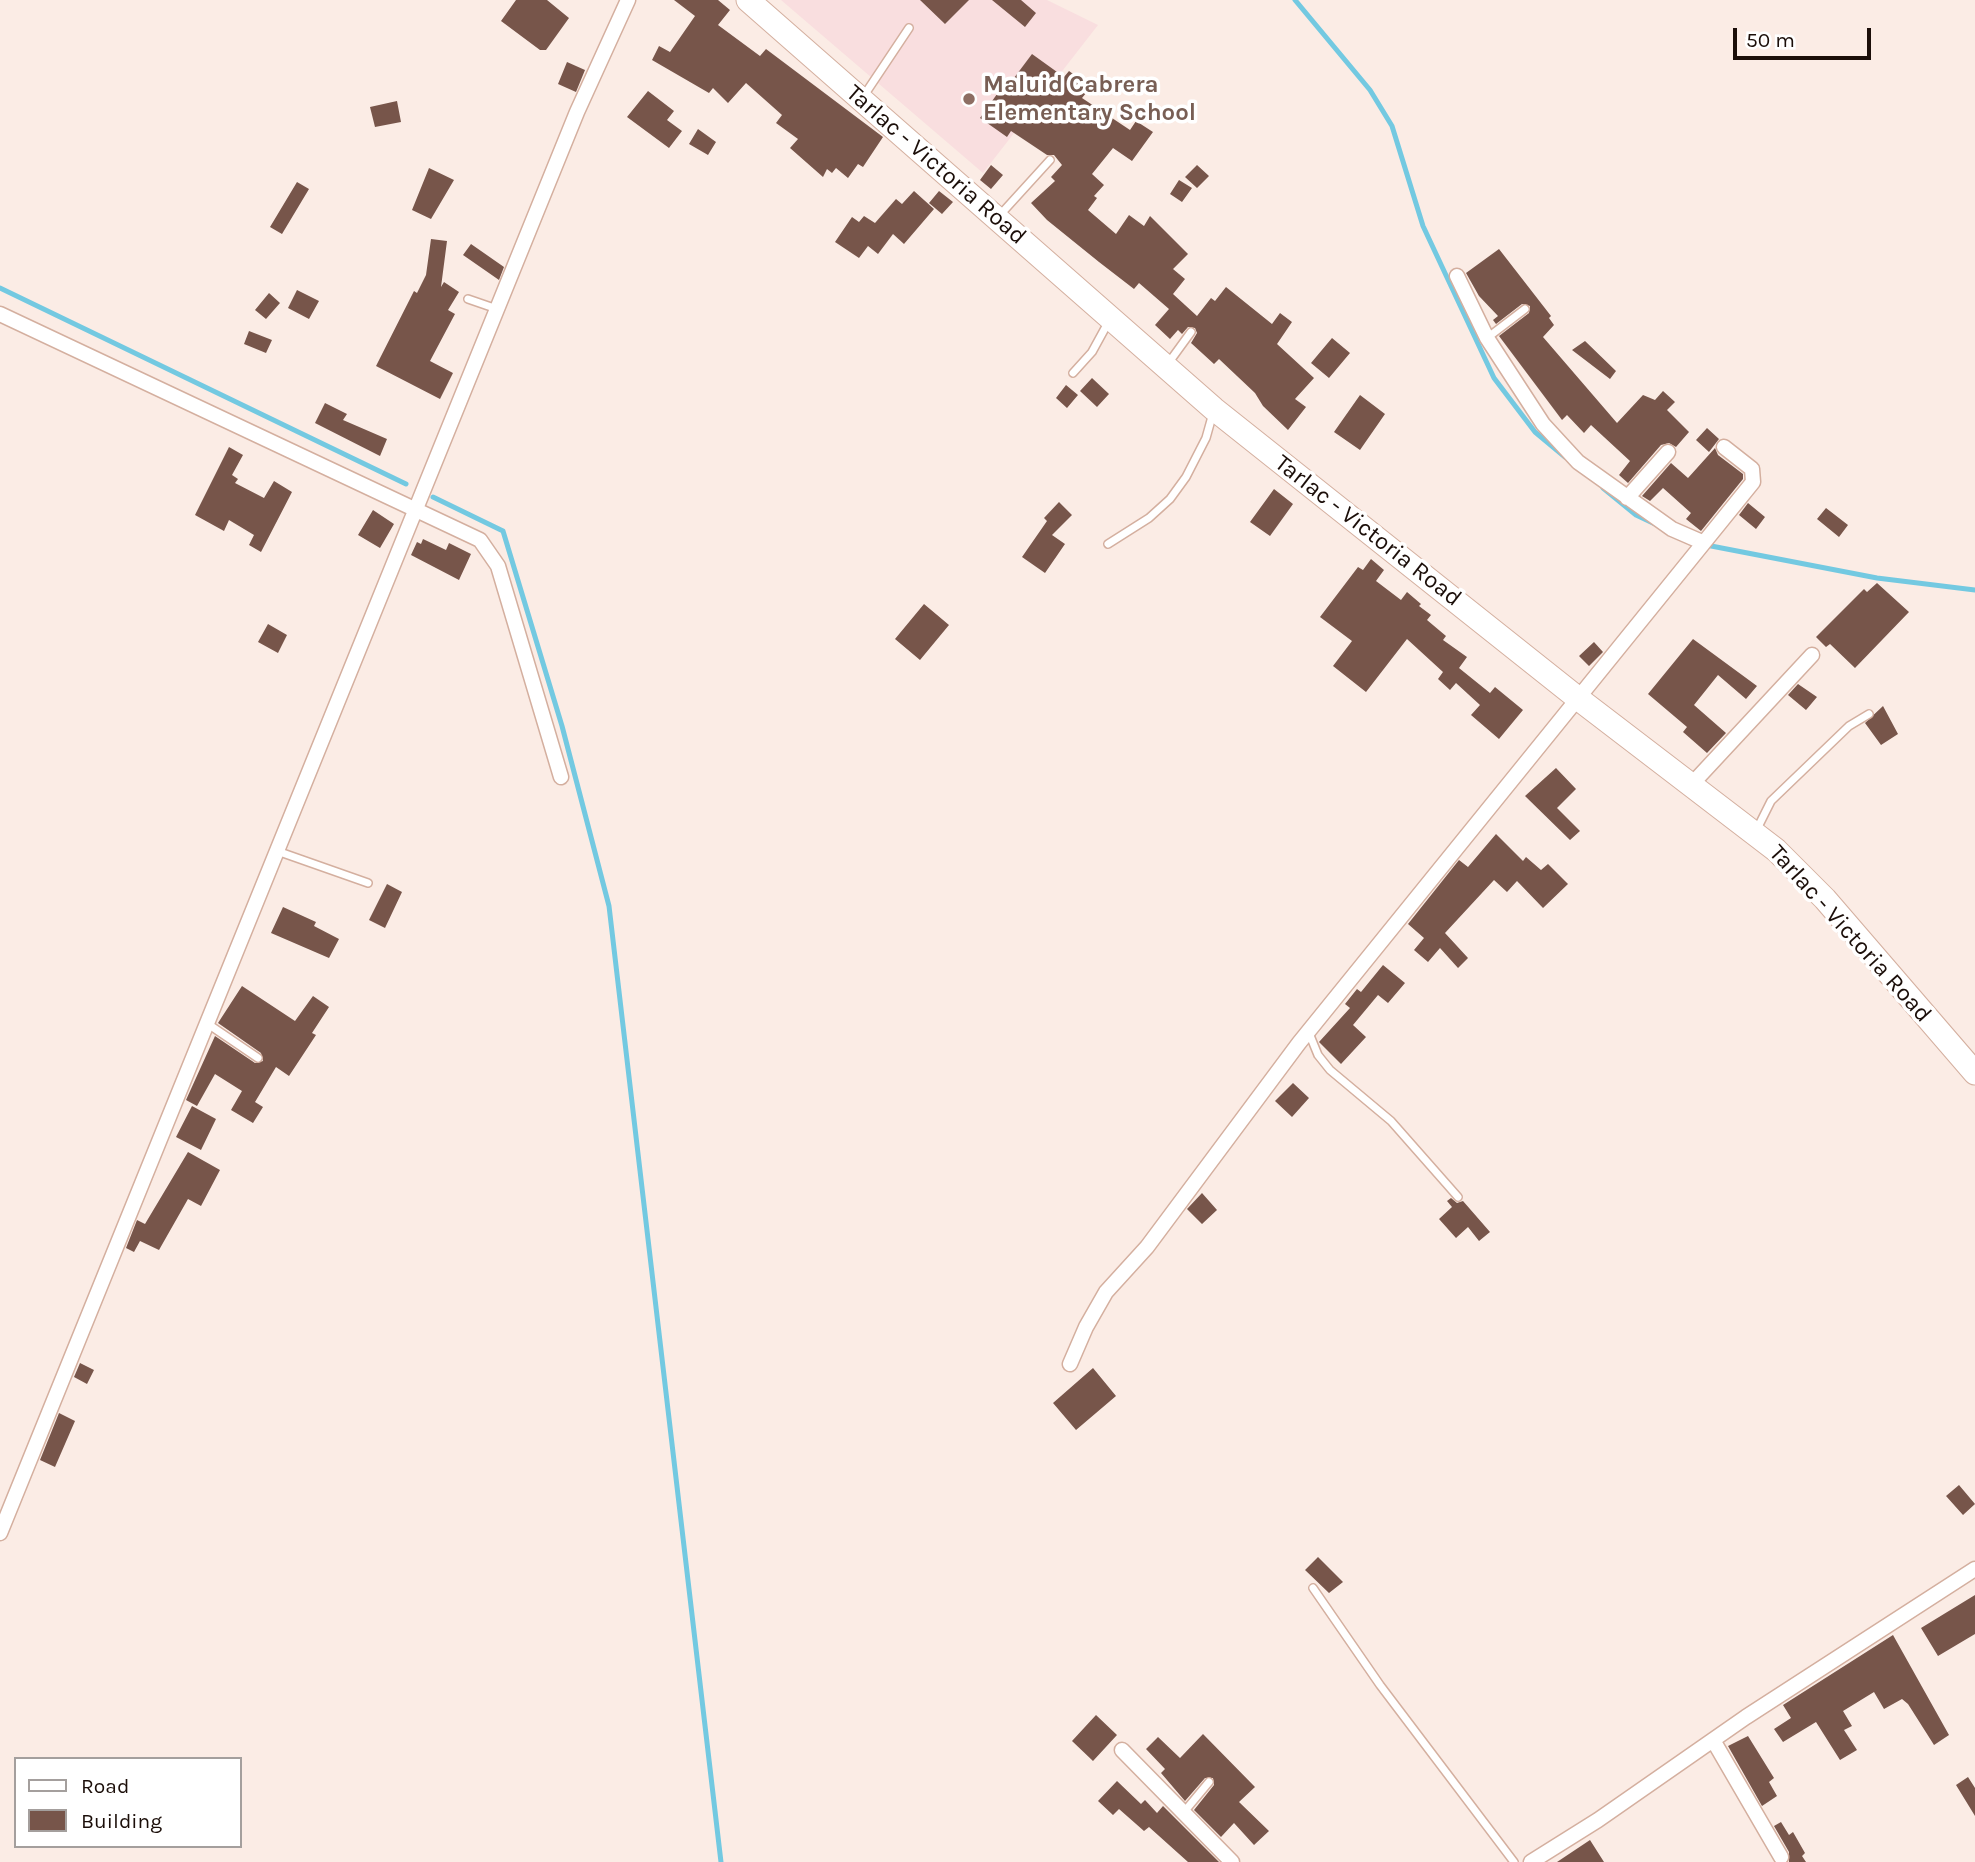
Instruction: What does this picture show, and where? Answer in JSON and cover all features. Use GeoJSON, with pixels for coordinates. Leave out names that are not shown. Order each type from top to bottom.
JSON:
{"type":"FeatureCollection","features":[{"type":"Feature","properties":{"kind":"main road","name":"Tarlac - Victoria Road"},"geometry":{"type":"LineString","coordinates":[[759,4],[860,101],[1214,409],[1580,700],[1755,833],[1825,899],[1975,1073]]}},
{"type":"Feature","properties":{"kind":"street"},"geometry":{"type":"LineString","coordinates":[[0,1533],[577,112],[628,0]]}},
{"type":"Feature","properties":{"kind":"street"},"geometry":{"type":"LineString","coordinates":[[1457,276],[1487,338],[1543,424],[1578,462],[1626,498],[1672,530],[1702,542]]}},
{"type":"Feature","properties":{"kind":"street"},"geometry":{"type":"LineString","coordinates":[[0,314],[418,508],[480,540],[492,554],[561,777]]}},
{"type":"Feature","properties":{"kind":"street"},"geometry":{"type":"LineString","coordinates":[[1070,1364],[1086,1327],[1106,1292],[1147,1247],[1308,1032],[1580,700],[1702,542],[1753,482],[1752,469],[1724,447]]}},
{"type":"Feature","properties":{"kind":"street"},"geometry":{"type":"LineString","coordinates":[[1626,498],[1668,452]]}},
{"type":"Feature","properties":{"kind":"street"},"geometry":{"type":"LineString","coordinates":[[1692,784],[1812,655]]}},
{"type":"Feature","properties":{"kind":"street"},"geometry":{"type":"LineString","coordinates":[[1531,1862],[1975,1569]]}},
{"type":"Feature","properties":{"kind":"street"},"geometry":{"type":"LineString","coordinates":[[1713,1740],[1781,1857]]}},
{"type":"Feature","properties":{"kind":"street"},"geometry":{"type":"LineString","coordinates":[[1122,1750],[1232,1862]]}},
{"type":"Feature","properties":{"kind":"lane"},"geometry":{"type":"LineString","coordinates":[[860,101],[909,28]]}},
{"type":"Feature","properties":{"kind":"lane"},"geometry":{"type":"LineString","coordinates":[[997,218],[1051,160]]}},
{"type":"Feature","properties":{"kind":"lane"},"geometry":{"type":"LineString","coordinates":[[468,299],[497,309]]}},
{"type":"Feature","properties":{"kind":"lane"},"geometry":{"type":"LineString","coordinates":[[1487,338],[1525,309]]}},
{"type":"Feature","properties":{"kind":"lane"},"geometry":{"type":"LineString","coordinates":[[1073,373],[1092,352],[1111,317]]}},
{"type":"Feature","properties":{"kind":"lane"},"geometry":{"type":"LineString","coordinates":[[1166,367],[1192,332]]}},
{"type":"Feature","properties":{"kind":"lane"},"geometry":{"type":"LineString","coordinates":[[1108,544],[1149,519],[1170,499],[1186,477],[1206,438],[1214,409]]}},
{"type":"Feature","properties":{"kind":"lane"},"geometry":{"type":"LineString","coordinates":[[1755,833],[1771,801],[1849,726],[1869,714]]}},
{"type":"Feature","properties":{"kind":"lane"},"geometry":{"type":"LineString","coordinates":[[276,851],[368,883]]}},
{"type":"Feature","properties":{"kind":"lane"},"geometry":{"type":"LineString","coordinates":[[208,1024],[258,1058]]}},
{"type":"Feature","properties":{"kind":"lane"},"geometry":{"type":"LineString","coordinates":[[1308,1032],[1318,1055],[1330,1070],[1391,1121],[1458,1197]]}},
{"type":"Feature","properties":{"kind":"lane"},"geometry":{"type":"LineString","coordinates":[[1313,1588],[1372,1675],[1514,1862]]}},
{"type":"Feature","properties":{"kind":"lane"},"geometry":{"type":"LineString","coordinates":[[1183,1812],[1209,1782]]}},
{"type":"Feature","properties":{"kind":"shaded area","name":"Maluid Cabrera Elementary School"},"geometry":{"type":"Polygon","coordinates":[[[781,0],[1047,0],[1098,25],[983,173],[781,0]]]}},
{"type":"Feature","properties":{"kind":"building"},"geometry":{"type":"Polygon","coordinates":[[[516,0],[547,0],[569,18],[546,50],[540,50],[501,21],[516,0]]]}},
{"type":"Feature","properties":{"kind":"building"},"geometry":{"type":"Polygon","coordinates":[[[674,0],[718,0],[730,10],[718,25],[760,56],[766,49],[883,137],[863,167],[858,164],[848,178],[836,168],[832,173],[827,169],[823,177],[790,148],[798,139],[776,123],[782,115],[746,83],[728,103],[713,88],[709,93],[652,60],[659,46],[670,52],[695,16],[674,0]]]}},
{"type":"Feature","properties":{"kind":"building"},"geometry":{"type":"Polygon","coordinates":[[[920,0],[969,0],[945,24],[920,0]]]}},
{"type":"Feature","properties":{"kind":"building"},"geometry":{"type":"Polygon","coordinates":[[[992,0],[1021,0],[1036,13],[1025,27],[992,0]]]}},
{"type":"Feature","properties":{"kind":"building"},"geometry":{"type":"Polygon","coordinates":[[[1032,54],[1064,77],[1069,71],[1091,87],[1082,98],[1130,130],[1136,121],[1153,132],[1132,161],[1113,148],[1092,174],[1104,185],[1094,196],[1097,198],[1088,210],[1116,234],[1129,215],[1144,226],[1150,216],[1188,254],[1173,269],[1185,279],[1173,294],[1197,316],[1211,298],[1215,301],[1226,287],[1272,324],[1280,313],[1292,322],[1277,344],[1314,378],[1295,399],[1306,407],[1288,430],[1263,406],[1255,393],[1219,359],[1214,364],[1191,343],[1197,333],[1195,328],[1188,327],[1182,334],[1178,330],[1170,339],[1155,325],[1169,309],[1139,283],[1134,289],[1047,220],[1031,203],[1055,181],[1051,177],[1062,165],[1054,155],[1047,155],[1011,131],[1007,137],[980,118],[1007,80],[1011,82],[1032,54]]]}},
{"type":"Feature","properties":{"kind":"building"},"geometry":{"type":"Polygon","coordinates":[[[567,62],[585,70],[576,92],[558,84],[567,62]]]}},
{"type":"Feature","properties":{"kind":"building"},"geometry":{"type":"Polygon","coordinates":[[[648,91],[674,111],[667,120],[682,131],[669,148],[627,117],[648,91]]]}},
{"type":"Feature","properties":{"kind":"building"},"geometry":{"type":"Polygon","coordinates":[[[397,101],[401,122],[375,127],[370,107],[397,101]]]}},
{"type":"Feature","properties":{"kind":"building"},"geometry":{"type":"Polygon","coordinates":[[[698,129],[716,142],[708,155],[689,144],[698,129]]]}},
{"type":"Feature","properties":{"kind":"building"},"geometry":{"type":"Polygon","coordinates":[[[991,165],[1003,175],[991,189],[980,180],[991,165]]]}},
{"type":"Feature","properties":{"kind":"building"},"geometry":{"type":"Polygon","coordinates":[[[1197,165],[1209,176],[1197,188],[1185,177],[1197,165]]]}},
{"type":"Feature","properties":{"kind":"building"},"geometry":{"type":"Polygon","coordinates":[[[429,168],[454,180],[431,219],[412,210],[429,168]]]}},
{"type":"Feature","properties":{"kind":"building"},"geometry":{"type":"Polygon","coordinates":[[[1179,180],[1192,188],[1182,202],[1170,194],[1179,180]]]}},
{"type":"Feature","properties":{"kind":"building"},"geometry":{"type":"Polygon","coordinates":[[[297,182],[309,189],[282,234],[270,227],[297,182]]]}},
{"type":"Feature","properties":{"kind":"building"},"geometry":{"type":"Polygon","coordinates":[[[914,191],[934,209],[904,244],[893,234],[878,254],[868,246],[859,258],[835,242],[852,217],[859,222],[864,216],[875,223],[896,199],[902,204],[914,191]]]}},
{"type":"Feature","properties":{"kind":"building"},"geometry":{"type":"Polygon","coordinates":[[[939,191],[953,202],[942,214],[929,203],[939,191]]]}},
{"type":"Feature","properties":{"kind":"building"},"geometry":{"type":"Polygon","coordinates":[[[431,239],[447,241],[441,287],[444,282],[459,292],[448,310],[455,314],[430,361],[453,373],[440,399],[376,366],[414,291],[417,293],[426,275],[431,239]]]}},
{"type":"Feature","properties":{"kind":"building"},"geometry":{"type":"Polygon","coordinates":[[[471,244],[504,267],[499,280],[463,255],[471,244]]]}},
{"type":"Feature","properties":{"kind":"building"},"geometry":{"type":"Polygon","coordinates":[[[1499,249],[1551,316],[1549,318],[1554,325],[1543,337],[1617,423],[1643,395],[1655,400],[1663,391],[1675,402],[1667,410],[1689,432],[1676,447],[1669,443],[1661,445],[1628,483],[1619,475],[1630,461],[1591,425],[1584,433],[1567,415],[1562,420],[1499,336],[1529,313],[1530,306],[1522,304],[1496,324],[1493,320],[1498,316],[1479,296],[1466,273],[1499,249]]]}},
{"type":"Feature","properties":{"kind":"building"},"geometry":{"type":"Polygon","coordinates":[[[297,290],[319,301],[309,319],[288,308],[297,290]]]}},
{"type":"Feature","properties":{"kind":"building"},"geometry":{"type":"Polygon","coordinates":[[[269,293],[280,303],[266,319],[255,310],[269,293]]]}},
{"type":"Feature","properties":{"kind":"building"},"geometry":{"type":"Polygon","coordinates":[[[249,331],[272,340],[266,353],[244,344],[249,331]]]}},
{"type":"Feature","properties":{"kind":"building"},"geometry":{"type":"Polygon","coordinates":[[[1332,338],[1350,353],[1329,378],[1311,363],[1332,338]]]}},
{"type":"Feature","properties":{"kind":"building"},"geometry":{"type":"Polygon","coordinates":[[[1585,341],[1616,371],[1610,379],[1572,350],[1585,341]]]}},
{"type":"Feature","properties":{"kind":"building"},"geometry":{"type":"Polygon","coordinates":[[[1092,378],[1109,394],[1097,407],[1080,391],[1092,378]]]}},
{"type":"Feature","properties":{"kind":"building"},"geometry":{"type":"Polygon","coordinates":[[[1066,385],[1078,395],[1067,408],[1056,398],[1066,385]]]}},
{"type":"Feature","properties":{"kind":"building"},"geometry":{"type":"Polygon","coordinates":[[[1360,395],[1385,414],[1360,450],[1334,432],[1360,395]]]}},
{"type":"Feature","properties":{"kind":"building"},"geometry":{"type":"Polygon","coordinates":[[[325,403],[347,414],[343,420],[387,439],[380,456],[315,423],[325,403]]]}},
{"type":"Feature","properties":{"kind":"building"},"geometry":{"type":"Polygon","coordinates":[[[1707,428],[1719,439],[1709,452],[1696,440],[1707,428]]]}},
{"type":"Feature","properties":{"kind":"building"},"geometry":{"type":"Polygon","coordinates":[[[229,447],[243,455],[232,475],[238,479],[235,483],[264,498],[274,481],[292,492],[261,552],[249,545],[254,535],[229,520],[224,531],[195,515],[229,447]]]}},
{"type":"Feature","properties":{"kind":"building"},"geometry":{"type":"Polygon","coordinates":[[[1715,448],[1718,455],[1743,474],[1743,479],[1701,531],[1686,519],[1691,513],[1663,488],[1650,501],[1642,496],[1671,463],[1688,478],[1715,448]]]}},
{"type":"Feature","properties":{"kind":"building"},"geometry":{"type":"Polygon","coordinates":[[[1274,489],[1293,504],[1270,536],[1250,522],[1274,489]]]}},
{"type":"Feature","properties":{"kind":"building"},"geometry":{"type":"Polygon","coordinates":[[[1059,502],[1072,515],[1052,535],[1065,544],[1045,573],[1022,557],[1047,521],[1044,518],[1059,502]]]}},
{"type":"Feature","properties":{"kind":"building"},"geometry":{"type":"Polygon","coordinates":[[[1748,503],[1765,517],[1756,529],[1739,515],[1748,503]]]}},
{"type":"Feature","properties":{"kind":"building"},"geometry":{"type":"Polygon","coordinates":[[[1826,508],[1848,525],[1839,537],[1817,519],[1826,508]]]}},
{"type":"Feature","properties":{"kind":"building"},"geometry":{"type":"Polygon","coordinates":[[[373,510],[394,524],[380,548],[358,535],[373,510]]]}},
{"type":"Feature","properties":{"kind":"building"},"geometry":{"type":"Polygon","coordinates":[[[423,539],[446,550],[449,543],[471,554],[459,580],[411,555],[417,542],[421,544],[423,539]]]}},
{"type":"Feature","properties":{"kind":"building"},"geometry":{"type":"Polygon","coordinates":[[[1371,559],[1384,570],[1376,581],[1401,600],[1407,592],[1431,615],[1427,620],[1446,636],[1443,640],[1467,657],[1459,668],[1490,693],[1495,687],[1523,710],[1499,739],[1471,715],[1480,705],[1456,683],[1450,690],[1438,679],[1443,672],[1407,639],[1366,692],[1333,666],[1352,641],[1320,617],[1358,567],[1363,570],[1371,559]]]}},
{"type":"Feature","properties":{"kind":"building"},"geometry":{"type":"Polygon","coordinates":[[[1877,583],[1909,612],[1855,668],[1830,644],[1826,647],[1816,637],[1864,589],[1867,592],[1877,583]]]}},
{"type":"Feature","properties":{"kind":"building"},"geometry":{"type":"Polygon","coordinates":[[[924,604],[949,625],[920,660],[895,639],[924,604]]]}},
{"type":"Feature","properties":{"kind":"building"},"geometry":{"type":"Polygon","coordinates":[[[268,624],[287,635],[278,653],[258,642],[268,624]]]}},
{"type":"Feature","properties":{"kind":"building"},"geometry":{"type":"Polygon","coordinates":[[[1693,639],[1757,686],[1746,699],[1718,675],[1694,705],[1726,733],[1707,753],[1683,732],[1687,727],[1648,694],[1693,639]]]}},
{"type":"Feature","properties":{"kind":"building"},"geometry":{"type":"Polygon","coordinates":[[[1594,642],[1603,652],[1589,666],[1579,656],[1594,642]]]}},
{"type":"Feature","properties":{"kind":"building"},"geometry":{"type":"Polygon","coordinates":[[[1798,684],[1817,697],[1806,710],[1788,695],[1798,684]]]}},
{"type":"Feature","properties":{"kind":"building"},"geometry":{"type":"Polygon","coordinates":[[[1883,706],[1898,734],[1881,745],[1865,723],[1883,706]]]}},
{"type":"Feature","properties":{"kind":"building"},"geometry":{"type":"Polygon","coordinates":[[[1556,768],[1576,789],[1557,808],[1580,831],[1570,840],[1525,796],[1556,768]]]}},
{"type":"Feature","properties":{"kind":"building"},"geometry":{"type":"Polygon","coordinates":[[[1496,834],[1523,861],[1526,857],[1541,870],[1548,864],[1568,884],[1543,908],[1517,881],[1507,892],[1494,880],[1445,933],[1468,958],[1458,968],[1440,948],[1428,962],[1414,950],[1424,938],[1408,924],[1459,860],[1468,867],[1496,834]]]}},
{"type":"Feature","properties":{"kind":"building"},"geometry":{"type":"Polygon","coordinates":[[[387,884],[402,892],[385,928],[369,920],[387,884]]]}},
{"type":"Feature","properties":{"kind":"building"},"geometry":{"type":"Polygon","coordinates":[[[283,907],[316,922],[314,926],[339,939],[329,958],[271,933],[283,907]]]}},
{"type":"Feature","properties":{"kind":"building"},"geometry":{"type":"Polygon","coordinates":[[[1383,965],[1405,983],[1388,1003],[1378,995],[1353,1025],[1366,1037],[1341,1064],[1319,1042],[1350,1008],[1345,1004],[1357,989],[1361,992],[1383,965]]]}},
{"type":"Feature","properties":{"kind":"building"},"geometry":{"type":"Polygon","coordinates":[[[242,986],[295,1021],[313,996],[329,1007],[312,1033],[316,1035],[289,1076],[276,1067],[255,1102],[263,1107],[253,1123],[231,1110],[242,1091],[215,1074],[197,1106],[186,1100],[215,1036],[255,1063],[263,1061],[261,1053],[218,1023],[242,986]]]}},
{"type":"Feature","properties":{"kind":"building"},"geometry":{"type":"Polygon","coordinates":[[[1293,1083],[1309,1098],[1292,1117],[1275,1101],[1293,1083]]]}},
{"type":"Feature","properties":{"kind":"building"},"geometry":{"type":"Polygon","coordinates":[[[192,1106],[216,1119],[201,1150],[176,1137],[192,1106]]]}},
{"type":"Feature","properties":{"kind":"building"},"geometry":{"type":"Polygon","coordinates":[[[188,1152],[220,1170],[201,1206],[188,1199],[159,1250],[140,1241],[134,1252],[126,1248],[137,1220],[145,1224],[188,1152]]]}},
{"type":"Feature","properties":{"kind":"building"},"geometry":{"type":"Polygon","coordinates":[[[1202,1193],[1217,1210],[1202,1224],[1187,1209],[1202,1193]]]}},
{"type":"Feature","properties":{"kind":"building"},"geometry":{"type":"Polygon","coordinates":[[[1451,1198],[1457,1203],[1463,1201],[1490,1232],[1479,1241],[1468,1227],[1456,1238],[1439,1219],[1452,1207],[1447,1201],[1451,1198]]]}},
{"type":"Feature","properties":{"kind":"building"},"geometry":{"type":"Polygon","coordinates":[[[80,1363],[94,1370],[87,1384],[74,1377],[80,1363]]]}},
{"type":"Feature","properties":{"kind":"building"},"geometry":{"type":"Polygon","coordinates":[[[1093,1368],[1116,1396],[1076,1430],[1053,1403],[1093,1368]]]}},
{"type":"Feature","properties":{"kind":"building"},"geometry":{"type":"Polygon","coordinates":[[[59,1413],[75,1421],[55,1467],[40,1460],[59,1413]]]}},
{"type":"Feature","properties":{"kind":"building"},"geometry":{"type":"Polygon","coordinates":[[[1959,1485],[1975,1504],[1963,1515],[1946,1496],[1959,1485]]]}},
{"type":"Feature","properties":{"kind":"building"},"geometry":{"type":"Polygon","coordinates":[[[1318,1557],[1343,1582],[1329,1593],[1305,1570],[1318,1557]]]}},
{"type":"Feature","properties":{"kind":"building"},"geometry":{"type":"Polygon","coordinates":[[[1975,1595],[1975,1634],[1938,1656],[1921,1628],[1975,1595]]]}},
{"type":"Feature","properties":{"kind":"building"},"geometry":{"type":"Polygon","coordinates":[[[1893,1635],[1949,1735],[1934,1745],[1908,1704],[1902,1699],[1884,1709],[1874,1692],[1843,1711],[1852,1726],[1844,1730],[1857,1750],[1840,1760],[1816,1722],[1783,1742],[1774,1729],[1791,1718],[1783,1705],[1893,1635]]]}},
{"type":"Feature","properties":{"kind":"building"},"geometry":{"type":"Polygon","coordinates":[[[1096,1715],[1117,1735],[1093,1761],[1072,1741],[1096,1715]]]}},
{"type":"Feature","properties":{"kind":"building"},"geometry":{"type":"Polygon","coordinates":[[[1203,1734],[1255,1787],[1239,1802],[1269,1831],[1254,1845],[1234,1823],[1221,1837],[1194,1810],[1214,1785],[1213,1778],[1205,1778],[1185,1801],[1161,1773],[1165,1769],[1146,1749],[1158,1737],[1180,1758],[1203,1734]]]}},
{"type":"Feature","properties":{"kind":"building"},"geometry":{"type":"Polygon","coordinates":[[[1748,1736],[1774,1778],[1769,1782],[1777,1796],[1762,1806],[1728,1746],[1748,1736]]]}},
{"type":"Feature","properties":{"kind":"building"},"geometry":{"type":"Polygon","coordinates":[[[1968,1777],[1975,1788],[1975,1816],[1956,1785],[1968,1777]]]}},
{"type":"Feature","properties":{"kind":"building"},"geometry":{"type":"Polygon","coordinates":[[[1117,1781],[1141,1804],[1145,1800],[1157,1813],[1163,1806],[1219,1862],[1188,1862],[1149,1827],[1144,1831],[1119,1809],[1113,1815],[1098,1801],[1117,1781]]]}},
{"type":"Feature","properties":{"kind":"building"},"geometry":{"type":"Polygon","coordinates":[[[1781,1822],[1789,1835],[1793,1832],[1805,1853],[1802,1856],[1806,1862],[1789,1862],[1789,1852],[1774,1826],[1781,1822]]]}},
{"type":"Feature","properties":{"kind":"building"},"geometry":{"type":"Polygon","coordinates":[[[1590,1840],[1604,1862],[1557,1862],[1590,1840]]]}},
{"type":"Feature","properties":{"kind":"waterway"},"geometry":{"type":"LineString","coordinates":[[1295,0],[1370,90],[1392,126],[1423,226],[1494,378],[1535,432],[1565,457]]}},
{"type":"Feature","properties":{"kind":"waterway"},"geometry":{"type":"LineString","coordinates":[[0,288],[406,484]]}},
{"type":"Feature","properties":{"kind":"waterway"},"geometry":{"type":"LineString","coordinates":[[1603,488],[1636,515],[1655,524]]}},
{"type":"Feature","properties":{"kind":"waterway"},"geometry":{"type":"LineString","coordinates":[[433,497],[503,531],[562,726],[609,906],[721,1862]]}},
{"type":"Feature","properties":{"kind":"waterway"},"geometry":{"type":"LineString","coordinates":[[1706,545],[1877,578],[1975,590]]}},
{"type":"Feature","properties":{"kind":"place","name":"Maluid Cabrera Elementary School"},"geometry":{"type":"Point","coordinates":[969,99]}}]}
